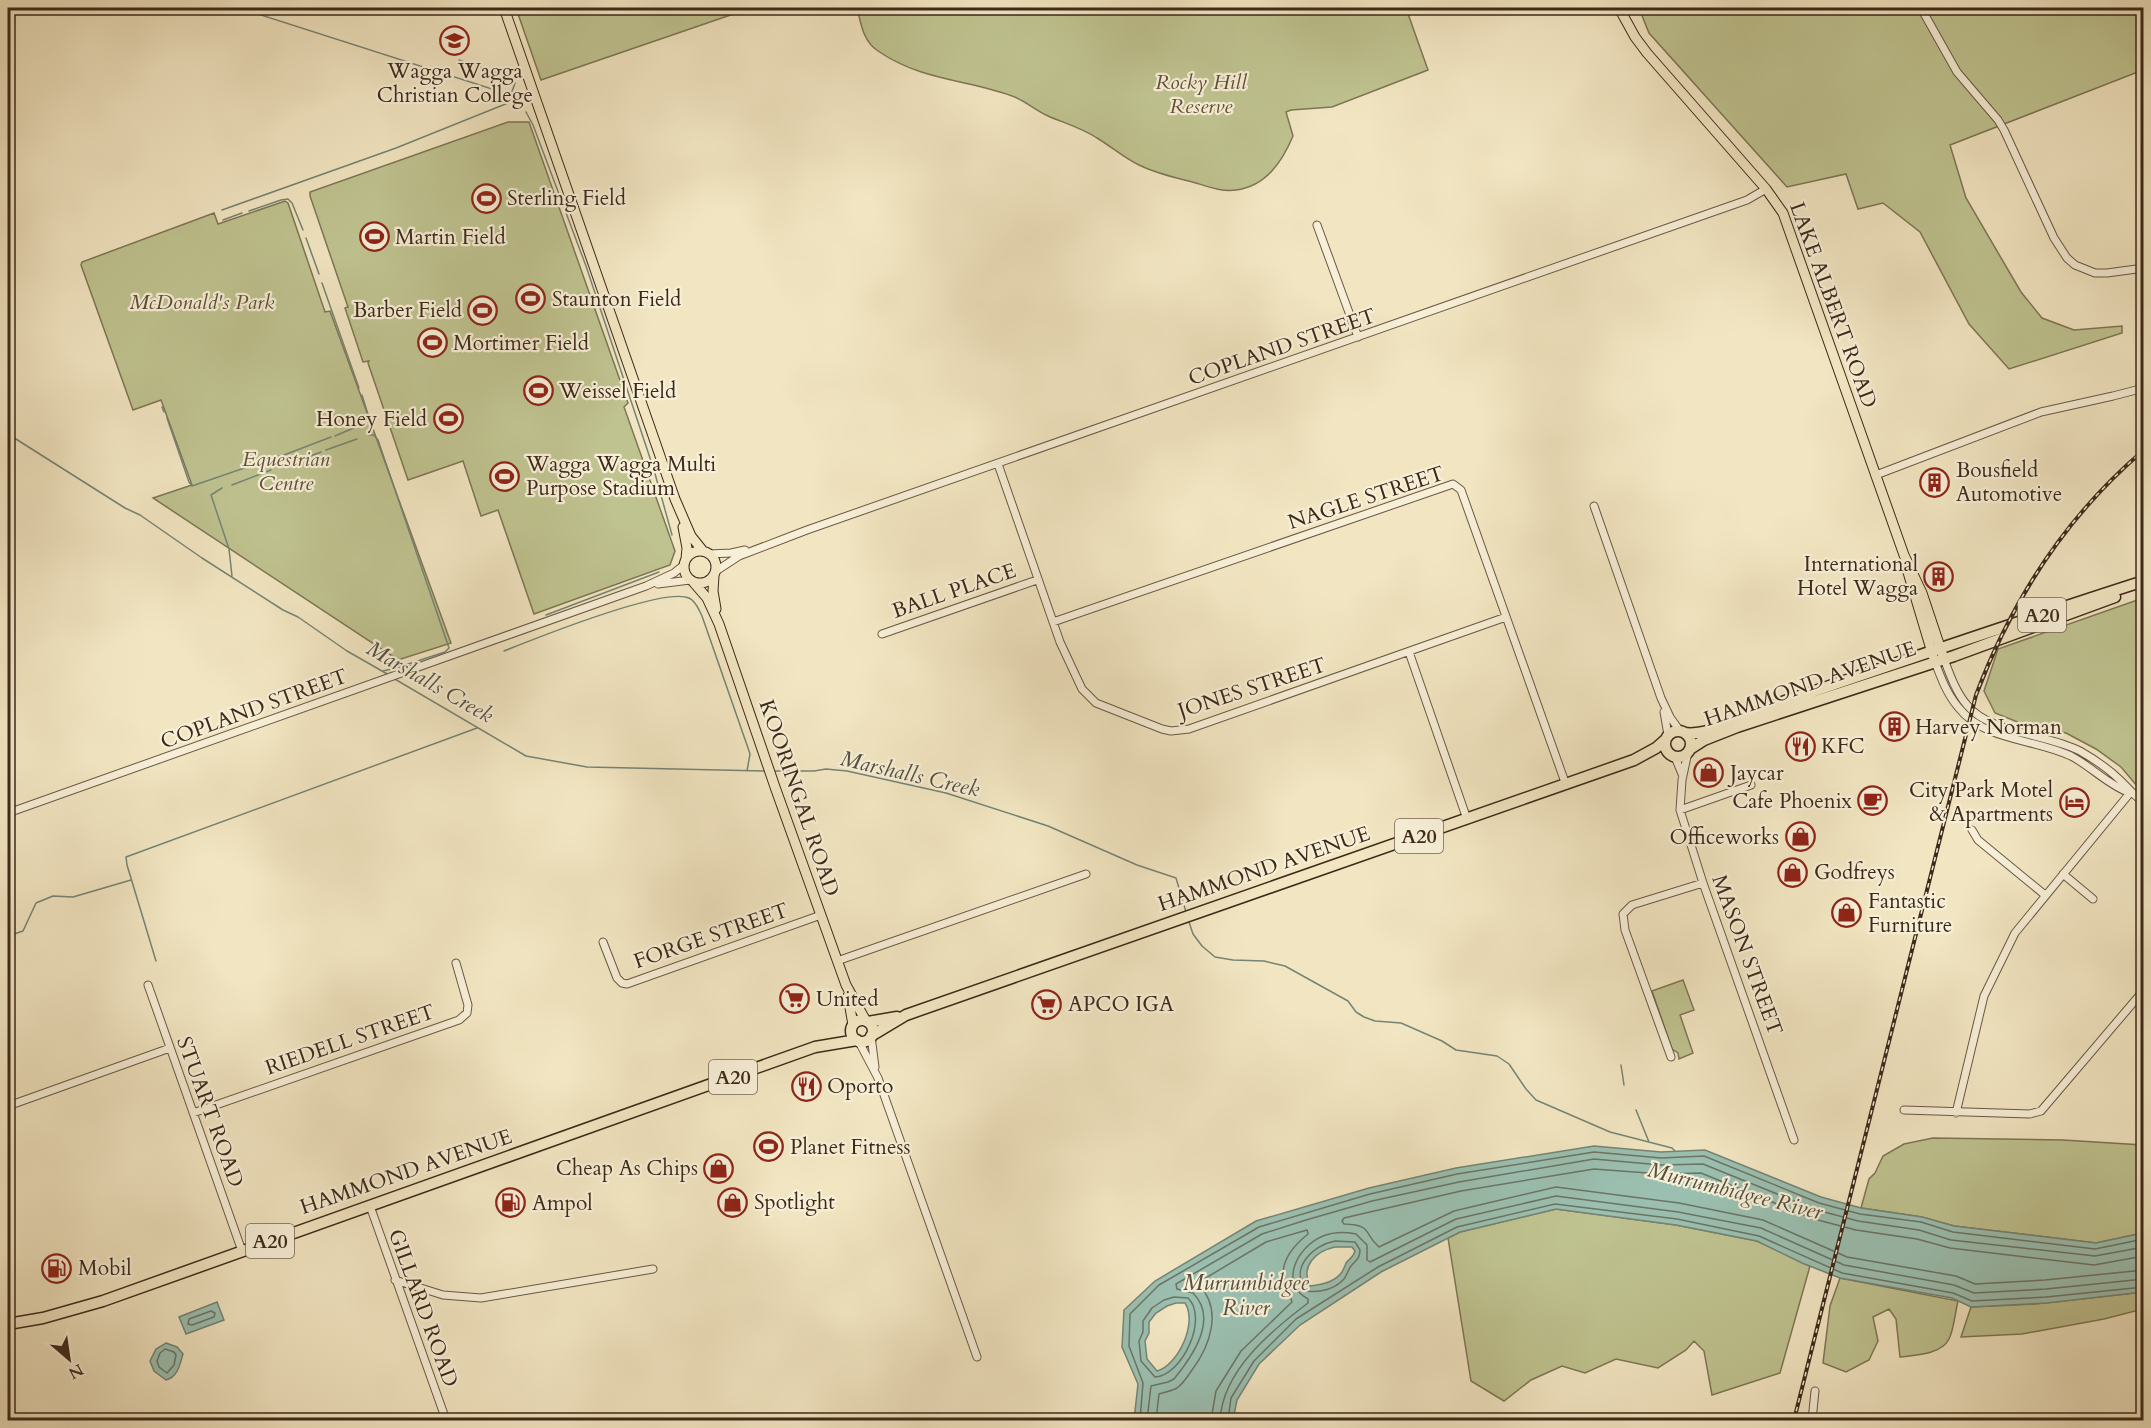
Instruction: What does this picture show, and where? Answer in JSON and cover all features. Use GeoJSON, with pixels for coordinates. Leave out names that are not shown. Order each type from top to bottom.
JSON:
{"type":"FeatureCollection","features":[{"type":"Feature","properties":{"kind":"highway","name":"A20"},"geometry":{"type":"LineString","coordinates":[[1937,655],[2144,581]]}},
{"type":"Feature","properties":{"kind":"highway","name":"A20"},"geometry":{"type":"LineString","coordinates":[[1937,655],[2080,611],[2144,586]]}},
{"type":"Feature","properties":{"kind":"highway","name":"HAMMOND AVENUE"},"geometry":{"type":"LineString","coordinates":[[1682,732],[1695,733],[1708,730],[1768,707],[1937,655]]}},
{"type":"Feature","properties":{"kind":"highway","name":"HAMMOND AVENUE"},"geometry":{"type":"LineString","coordinates":[[1689,751],[1704,740],[1737,727],[1937,655]]}},
{"type":"Feature","properties":{"kind":"highway","name":"A20"},"geometry":{"type":"LineString","coordinates":[[1667,738],[1682,732]]}},
{"type":"Feature","properties":{"kind":"highway"},"geometry":{"type":"LineString","coordinates":[[1682,732],[1691,742],[1689,751]]}},
{"type":"Feature","properties":{"kind":"highway","name":"HAMMOND AVENUE"},"geometry":{"type":"LineString","coordinates":[[867,1021],[906,1015],[1566,785],[1634,760],[1667,738]]}},
{"type":"Feature","properties":{"kind":"highway"},"geometry":{"type":"LineString","coordinates":[[1667,738],[1665,748],[1672,755]]}},
{"type":"Feature","properties":{"kind":"highway","name":"A20"},"geometry":{"type":"LineString","coordinates":[[1672,755],[1682,756],[1689,751]]}},
{"type":"Feature","properties":{"kind":"highway","name":"HAMMOND AVENUE"},"geometry":{"type":"LineString","coordinates":[[1634,760],[1672,755]]}},
{"type":"Feature","properties":{"kind":"highway","name":"HAMMOND AVENUE"},"geometry":{"type":"LineString","coordinates":[[871,1036],[906,1015]]}},
{"type":"Feature","properties":{"kind":"highway","name":"A20"},"geometry":{"type":"LineString","coordinates":[[852,1026],[858,1021],[867,1021]]}},
{"type":"Feature","properties":{"kind":"highway"},"geometry":{"type":"LineString","coordinates":[[867,1021],[872,1028],[871,1036]]}},
{"type":"Feature","properties":{"kind":"highway","name":"HAMMOND AVENUE"},"geometry":{"type":"LineString","coordinates":[[8,1324],[82,1308],[815,1047],[852,1026]]}},
{"type":"Feature","properties":{"kind":"highway"},"geometry":{"type":"LineString","coordinates":[[852,1026],[852,1036],[858,1040]]}},
{"type":"Feature","properties":{"kind":"highway","name":"A20"},"geometry":{"type":"LineString","coordinates":[[858,1040],[865,1041],[871,1036]]}},
{"type":"Feature","properties":{"kind":"highway","name":"HAMMOND AVENUE"},"geometry":{"type":"LineString","coordinates":[[815,1047],[858,1040]]}},
{"type":"Feature","properties":{"kind":"main road"},"geometry":{"type":"LineString","coordinates":[[504,8],[675,499],[685,532],[684,570],[692,581],[706,583],[715,573],[715,559],[691,536],[675,499]]}},
{"type":"Feature","properties":{"kind":"main road","name":"LAKE ALBERT ROAD"},"geometry":{"type":"LineString","coordinates":[[1619,8],[1647,53],[1766,189],[1787,222],[1937,655]]}},
{"type":"Feature","properties":{"kind":"main road"},"geometry":{"type":"LineString","coordinates":[[685,562],[695,552],[706,552]]}},
{"type":"Feature","properties":{"kind":"main road","name":"KOORINGAL ROAD"},"geometry":{"type":"LineString","coordinates":[[715,573],[713,591],[719,624]]}},
{"type":"Feature","properties":{"kind":"main road","name":"KOORINGAL ROAD"},"geometry":{"type":"LineString","coordinates":[[692,581],[707,598],[719,624],[837,961],[846,984],[867,1021]]}},
{"type":"Feature","properties":{"kind":"main road","name":"KOORINGAL ROAD"},"geometry":{"type":"LineString","coordinates":[[846,984],[852,1026]]}},
{"type":"Feature","properties":{"kind":"street"},"geometry":{"type":"LineString","coordinates":[[1921,8],[1963,81],[1998,120],[2054,238],[2067,258],[2075,265],[2095,273],[2144,268]]}},
{"type":"Feature","properties":{"kind":"street","name":"COPLAND STREET"},"geometry":{"type":"LineString","coordinates":[[706,552],[743,551],[807,530],[1747,200],[1766,189]]}},
{"type":"Feature","properties":{"kind":"street"},"geometry":{"type":"LineString","coordinates":[[1317,225],[1358,338]]}},
{"type":"Feature","properties":{"kind":"street"},"geometry":{"type":"LineString","coordinates":[[1876,475],[2041,412],[2144,388]]}},
{"type":"Feature","properties":{"kind":"street","name":"JONES STREET"},"geometry":{"type":"LineString","coordinates":[[998,464],[1037,580],[1072,672],[1089,697],[1096,703],[1171,731],[1189,729],[1506,617]]}},
{"type":"Feature","properties":{"kind":"street","name":"NAGLE STREET"},"geometry":{"type":"LineString","coordinates":[[1053,622],[1453,484],[1461,490],[1566,785]]}},
{"type":"Feature","properties":{"kind":"street"},"geometry":{"type":"LineString","coordinates":[[1594,506],[1661,698],[1670,717],[1682,732]]}},
{"type":"Feature","properties":{"kind":"street","name":"COPLAND STREET"},"geometry":{"type":"LineString","coordinates":[[715,573],[739,556],[807,530]]}},
{"type":"Feature","properties":{"kind":"street","name":"COPLAND STREET"},"geometry":{"type":"LineString","coordinates":[[8,813],[646,586],[674,573],[685,562]]}},
{"type":"Feature","properties":{"kind":"street","name":"COPLAND STREET"},"geometry":{"type":"LineString","coordinates":[[646,586],[675,580],[692,581]]}},
{"type":"Feature","properties":{"kind":"street","name":"BALL PLACE"},"geometry":{"type":"LineString","coordinates":[[882,634],[1037,580]]}},
{"type":"Feature","properties":{"kind":"street"},"geometry":{"type":"LineString","coordinates":[[1409,652],[1467,819]]}},
{"type":"Feature","properties":{"kind":"street"},"geometry":{"type":"LineString","coordinates":[[1937,655],[1968,706],[1982,718],[1997,725],[2056,741],[2081,752],[2108,770],[2130,793]]}},
{"type":"Feature","properties":{"kind":"street"},"geometry":{"type":"LineString","coordinates":[[1937,655],[1946,690],[1957,707],[1978,725],[1995,733],[2061,752],[2092,769],[2116,788],[2130,793],[2144,803]]}},
{"type":"Feature","properties":{"kind":"street"},"geometry":{"type":"LineString","coordinates":[[1661,698],[1667,738]]}},
{"type":"Feature","properties":{"kind":"street","name":"MASON STREET"},"geometry":{"type":"LineString","coordinates":[[1689,751],[1682,780],[1680,810],[1703,883],[1794,1140]]}},
{"type":"Feature","properties":{"kind":"street","name":"MASON STREET"},"geometry":{"type":"LineString","coordinates":[[1672,755],[1680,768],[1682,780]]}},
{"type":"Feature","properties":{"kind":"street"},"geometry":{"type":"LineString","coordinates":[[2092,769],[2097,762]]}},
{"type":"Feature","properties":{"kind":"street"},"geometry":{"type":"LineString","coordinates":[[2103,777],[2108,770]]}},
{"type":"Feature","properties":{"kind":"street"},"geometry":{"type":"LineString","coordinates":[[1680,810],[1751,784]]}},
{"type":"Feature","properties":{"kind":"street"},"geometry":{"type":"LineString","coordinates":[[1956,1113],[1987,989],[2015,933],[2130,793]]}},
{"type":"Feature","properties":{"kind":"street"},"geometry":{"type":"LineString","coordinates":[[1972,830],[1978,840],[2045,895]]}},
{"type":"Feature","properties":{"kind":"street"},"geometry":{"type":"LineString","coordinates":[[837,961],[1086,873]]}},
{"type":"Feature","properties":{"kind":"street"},"geometry":{"type":"LineString","coordinates":[[2063,874],[2093,899]]}},
{"type":"Feature","properties":{"kind":"street"},"geometry":{"type":"LineString","coordinates":[[1671,1057],[1623,918],[1625,911],[1632,905],[1703,883]]}},
{"type":"Feature","properties":{"kind":"street","name":"FORGE STREET"},"geometry":{"type":"LineString","coordinates":[[603,942],[617,978],[627,984],[820,915]]}},
{"type":"Feature","properties":{"kind":"street","name":"RIEDELL STREET"},"geometry":{"type":"LineString","coordinates":[[193,1113],[459,1020],[467,1013],[468,1005],[456,963]]}},
{"type":"Feature","properties":{"kind":"street","name":"STUART ROAD"},"geometry":{"type":"LineString","coordinates":[[148,985],[242,1251]]}},
{"type":"Feature","properties":{"kind":"street"},"geometry":{"type":"LineString","coordinates":[[1904,1110],[1956,1113],[2030,1114],[2042,1112],[2144,990]]}},
{"type":"Feature","properties":{"kind":"street"},"geometry":{"type":"LineString","coordinates":[[871,1036],[878,1078]]}},
{"type":"Feature","properties":{"kind":"street"},"geometry":{"type":"LineString","coordinates":[[858,1040],[878,1078],[977,1357]]}},
{"type":"Feature","properties":{"kind":"street"},"geometry":{"type":"LineString","coordinates":[[8,1106],[170,1048]]}},
{"type":"Feature","properties":{"kind":"street","name":"GILLARD ROAD"},"geometry":{"type":"LineString","coordinates":[[370,1206],[446,1420]]}},
{"type":"Feature","properties":{"kind":"street"},"geometry":{"type":"LineString","coordinates":[[395,1280],[443,1294],[481,1298],[653,1269]]}},
{"type":"Feature","properties":{"kind":"street"},"geometry":{"type":"LineString","coordinates":[[1812,1420],[1815,1391]]}},
{"type":"Feature","properties":{"kind":"green space"},"geometry":{"type":"Polygon","coordinates":[[[516,8],[751,8],[541,80],[516,8]]]}},
{"type":"Feature","properties":{"kind":"green space","name":"Rocky Hill Reserve"},"geometry":{"type":"Polygon","coordinates":[[[857,8],[1406,8],[1428,70],[1332,107],[1286,112],[1293,136],[1284,155],[1272,171],[1247,188],[1226,190],[1167,176],[1146,168],[1128,159],[1091,134],[1048,116],[1012,96],[927,74],[894,61],[869,42],[863,32],[857,8]]]}},
{"type":"Feature","properties":{"kind":"green space"},"geometry":{"type":"Polygon","coordinates":[[[1639,8],[2143,8],[2143,70],[1950,145],[1966,198],[2021,292],[2042,318],[2074,330],[2122,326],[2122,333],[2009,369],[1969,324],[1920,232],[1883,203],[1858,209],[1846,174],[1787,187],[1649,33],[1639,8]]]}},
{"type":"Feature","properties":{"kind":"green space"},"geometry":{"type":"Polygon","coordinates":[[[508,122],[529,122],[628,403],[624,407],[675,551],[670,565],[534,614],[498,510],[481,516],[463,461],[408,480],[369,361],[363,362],[345,308],[348,307],[310,196],[310,192],[508,122]]]}},
{"type":"Feature","properties":{"kind":"green space","name":"Equestrian Centre"},"geometry":{"type":"Polygon","coordinates":[[[285,201],[288,203],[325,312],[330,311],[451,643],[398,660],[153,498],[192,485],[161,400],[133,410],[81,265],[82,262],[214,213],[218,224],[285,201]]]}},
{"type":"Feature","properties":{"kind":"green space"},"geometry":{"type":"Polygon","coordinates":[[[2144,598],[2143,793],[2121,767],[2096,749],[2066,733],[2025,725],[1995,713],[1984,691],[1998,649],[2144,598]]]}},
{"type":"Feature","properties":{"kind":"green space"},"geometry":{"type":"Polygon","coordinates":[[[1683,980],[1694,1010],[1680,1015],[1693,1053],[1679,1059],[1678,1053],[1672,1049],[1652,991],[1683,980]]]}},
{"type":"Feature","properties":{"kind":"green space"},"geometry":{"type":"Polygon","coordinates":[[[1933,1138],[2063,1140],[2143,1145],[2143,1233],[2096,1243],[1954,1226],[1922,1217],[1861,1208],[1869,1179],[1875,1173],[1883,1156],[1904,1144],[1933,1138]]]}},
{"type":"Feature","properties":{"kind":"green space"},"geometry":{"type":"Polygon","coordinates":[[[1556,1209],[1676,1225],[1757,1241],[1810,1266],[1780,1373],[1712,1395],[1704,1351],[1694,1341],[1686,1350],[1658,1368],[1616,1359],[1585,1373],[1562,1366],[1531,1380],[1504,1401],[1471,1381],[1448,1238],[1460,1232],[1556,1209]]]}},
{"type":"Feature","properties":{"kind":"green space"},"geometry":{"type":"Polygon","coordinates":[[[1840,1278],[1958,1301],[1949,1339],[1934,1351],[1900,1357],[1896,1319],[1889,1309],[1873,1317],[1878,1341],[1869,1360],[1846,1372],[1823,1363],[1830,1306],[1840,1278]]]}},
{"type":"Feature","properties":{"kind":"green space"},"geometry":{"type":"Polygon","coordinates":[[[2143,1292],[2143,1309],[2104,1319],[2022,1334],[1961,1337],[1971,1307],[2035,1304],[2143,1292]]]}},
{"type":"Feature","properties":{"kind":"water","name":"Murrumbidgee River"},"geometry":{"type":"Polygon","coordinates":[[[1594,1146],[1661,1152],[1705,1150],[1821,1197],[1861,1208],[1922,1217],[1954,1226],[2096,1243],[2143,1233],[2143,1292],[2047,1303],[1971,1307],[1952,1298],[1840,1278],[1757,1241],[1676,1225],[1556,1209],[1460,1232],[1381,1272],[1300,1325],[1259,1364],[1237,1400],[1233,1420],[1134,1420],[1138,1384],[1122,1347],[1124,1310],[1155,1281],[1256,1221],[1369,1188],[1456,1168],[1594,1146]],[[1335,1247],[1322,1252],[1312,1260],[1307,1272],[1310,1286],[1323,1284],[1336,1278],[1355,1251],[1352,1247],[1335,1247]],[[1176,1303],[1156,1313],[1149,1322],[1149,1333],[1145,1341],[1147,1359],[1157,1371],[1172,1361],[1179,1352],[1187,1332],[1189,1321],[1185,1303],[1176,1303]]]}},
{"type":"Feature","properties":{"kind":"water"},"geometry":{"type":"Polygon","coordinates":[[[217,1302],[224,1320],[186,1334],[179,1317],[217,1302]]]}},
{"type":"Feature","properties":{"kind":"water"},"geometry":{"type":"Polygon","coordinates":[[[166,1343],[177,1347],[183,1354],[176,1373],[166,1380],[154,1371],[150,1361],[156,1349],[166,1343]]]}},
{"type":"Feature","properties":{"kind":"waterway"},"geometry":{"type":"LineString","coordinates":[[239,8],[511,95],[521,104]]}},
{"type":"Feature","properties":{"kind":"waterway"},"geometry":{"type":"LineString","coordinates":[[222,210],[396,148],[508,103],[515,83],[512,78],[459,60]]}},
{"type":"Feature","properties":{"kind":"waterway"},"geometry":{"type":"LineString","coordinates":[[526,112],[533,125],[586,266],[654,470],[672,535]]}},
{"type":"Feature","properties":{"kind":"waterway"},"geometry":{"type":"LineString","coordinates":[[249,211],[288,199],[292,203],[303,230]]}},
{"type":"Feature","properties":{"kind":"waterway"},"geometry":{"type":"LineString","coordinates":[[223,220],[242,213]]}},
{"type":"Feature","properties":{"kind":"waterway"},"geometry":{"type":"LineString","coordinates":[[306,238],[319,274]]}},
{"type":"Feature","properties":{"kind":"waterway"},"geometry":{"type":"LineString","coordinates":[[322,283],[359,388]]}},
{"type":"Feature","properties":{"kind":"waterway"},"geometry":{"type":"LineString","coordinates":[[335,436],[370,421],[362,395]]}},
{"type":"Feature","properties":{"kind":"waterway"},"geometry":{"type":"LineString","coordinates":[[162,407],[164,412]]}},
{"type":"Feature","properties":{"kind":"waterway"},"geometry":{"type":"LineString","coordinates":[[167,418],[192,486],[279,456]]}},
{"type":"Feature","properties":{"kind":"waterway","name":"Marshalls Creek"},"geometry":{"type":"LineString","coordinates":[[8,434],[125,508],[140,515],[202,558],[283,610],[298,617],[347,651],[389,675]]}},
{"type":"Feature","properties":{"kind":"waterway"},"geometry":{"type":"LineString","coordinates":[[369,435],[374,435],[378,440],[449,648],[445,652],[383,671]]}},
{"type":"Feature","properties":{"kind":"waterway"},"geometry":{"type":"LineString","coordinates":[[284,455],[331,437]]}},
{"type":"Feature","properties":{"kind":"waterway"},"geometry":{"type":"LineString","coordinates":[[326,450],[357,439]]}},
{"type":"Feature","properties":{"kind":"waterway"},"geometry":{"type":"LineString","coordinates":[[280,467],[321,452]]}},
{"type":"Feature","properties":{"kind":"waterway"},"geometry":{"type":"LineString","coordinates":[[232,485],[271,470]]}},
{"type":"Feature","properties":{"kind":"waterway"},"geometry":{"type":"LineString","coordinates":[[222,488],[211,495],[229,549],[232,576]]}},
{"type":"Feature","properties":{"kind":"waterway"},"geometry":{"type":"LineString","coordinates":[[546,615],[659,572]]}},
{"type":"Feature","properties":{"kind":"waterway"},"geometry":{"type":"LineString","coordinates":[[504,651],[627,607],[654,600],[689,598],[695,603],[702,616],[748,748],[750,754],[747,771]]}},
{"type":"Feature","properties":{"kind":"waterway","name":"Marshalls Creek"},"geometry":{"type":"LineString","coordinates":[[393,678],[526,756],[587,767],[765,771]]}},
{"type":"Feature","properties":{"kind":"waterway"},"geometry":{"type":"LineString","coordinates":[[156,961],[126,857],[477,728]]}},
{"type":"Feature","properties":{"kind":"waterway","name":"Marshalls Creek"},"geometry":{"type":"LineString","coordinates":[[773,771],[826,769],[847,771],[946,793],[1048,826],[1137,865],[1176,878],[1186,912]]}},
{"type":"Feature","properties":{"kind":"waterway"},"geometry":{"type":"LineString","coordinates":[[8,936],[23,931],[36,903],[53,896],[73,897],[131,880]]}},
{"type":"Feature","properties":{"kind":"waterway","name":"Marshalls Creek"},"geometry":{"type":"LineString","coordinates":[[1189,922],[1193,934],[1215,957],[1264,961],[1285,966],[1348,1001],[1356,1012],[1364,1017],[1375,1021],[1401,1023],[1442,1041],[1456,1050],[1497,1056],[1509,1064],[1536,1100],[1610,1132],[1672,1148],[1675,1151]]}},
{"type":"Feature","properties":{"kind":"waterway"},"geometry":{"type":"LineString","coordinates":[[1621,1065],[1624,1085]]}},
{"type":"Feature","properties":{"kind":"waterway"},"geometry":{"type":"LineString","coordinates":[[1636,1110],[1649,1142]]}},
{"type":"Feature","properties":{"kind":"railway"},"geometry":{"type":"LineString","coordinates":[[1794,1420],[1976,695],[2006,626],[2044,562],[2090,503],[2144,450]]}},
{"type":"Feature","properties":{"kind":"place","name":"Wagga Wagga Christian College"},"geometry":{"type":"Point","coordinates":[455,40]}},
{"type":"Feature","properties":{"kind":"place","name":"Sterling Field"},"geometry":{"type":"Point","coordinates":[486,198]}},
{"type":"Feature","properties":{"kind":"place","name":"Martin Field"},"geometry":{"type":"Point","coordinates":[374,237]}},
{"type":"Feature","properties":{"kind":"place","name":"Staunton Field"},"geometry":{"type":"Point","coordinates":[531,299]}},
{"type":"Feature","properties":{"kind":"place","name":"Barber Field"},"geometry":{"type":"Point","coordinates":[483,310]}},
{"type":"Feature","properties":{"kind":"place","name":"Mortimer Field"},"geometry":{"type":"Point","coordinates":[432,343]}},
{"type":"Feature","properties":{"kind":"place","name":"Weissel Field"},"geometry":{"type":"Point","coordinates":[538,391]}},
{"type":"Feature","properties":{"kind":"place","name":"Honey Field"},"geometry":{"type":"Point","coordinates":[448,419]}},
{"type":"Feature","properties":{"kind":"place","name":"Wagga Wagga Multi Purpose Stadium"},"geometry":{"type":"Point","coordinates":[505,476]}},
{"type":"Feature","properties":{"kind":"place","name":"Bousfield Automotive"},"geometry":{"type":"Point","coordinates":[1935,482]}},
{"type":"Feature","properties":{"kind":"place","name":"International Hotel Wagga"},"geometry":{"type":"Point","coordinates":[1939,576]}},
{"type":"Feature","properties":{"kind":"place","name":"Harvey Norman"},"geometry":{"type":"Point","coordinates":[1894,727]}},
{"type":"Feature","properties":{"kind":"place","name":"KFC"},"geometry":{"type":"Point","coordinates":[1800,746]}},
{"type":"Feature","properties":{"kind":"place","name":"Jaycar"},"geometry":{"type":"Point","coordinates":[1709,773]}},
{"type":"Feature","properties":{"kind":"place","name":"Cafe Phoenix"},"geometry":{"type":"Point","coordinates":[1873,801]}},
{"type":"Feature","properties":{"kind":"place","name":"City Park Motel & Apartments"},"geometry":{"type":"Point","coordinates":[2074,802]}},
{"type":"Feature","properties":{"kind":"place","name":"Officeworks"},"geometry":{"type":"Point","coordinates":[1800,837]}},
{"type":"Feature","properties":{"kind":"place","name":"Godfreys"},"geometry":{"type":"Point","coordinates":[1793,872]}},
{"type":"Feature","properties":{"kind":"place","name":"Fantastic Furniture"},"geometry":{"type":"Point","coordinates":[1847,913]}},
{"type":"Feature","properties":{"kind":"place","name":"United"},"geometry":{"type":"Point","coordinates":[795,999]}},
{"type":"Feature","properties":{"kind":"place","name":"APCO IGA"},"geometry":{"type":"Point","coordinates":[1047,1004]}},
{"type":"Feature","properties":{"kind":"place","name":"Oporto"},"geometry":{"type":"Point","coordinates":[806,1086]}},
{"type":"Feature","properties":{"kind":"place","name":"Planet Fitness"},"geometry":{"type":"Point","coordinates":[769,1147]}},
{"type":"Feature","properties":{"kind":"place","name":"Cheap As Chips"},"geometry":{"type":"Point","coordinates":[719,1168]}},
{"type":"Feature","properties":{"kind":"place","name":"Spotlight"},"geometry":{"type":"Point","coordinates":[733,1202]}},
{"type":"Feature","properties":{"kind":"place","name":"Ampol"},"geometry":{"type":"Point","coordinates":[511,1203]}},
{"type":"Feature","properties":{"kind":"place","name":"Mobil"},"geometry":{"type":"Point","coordinates":[57,1268]}},
{"type":"Feature","properties":{"kind":"park label","name":"McDonald's Park"},"geometry":{"type":"Point","coordinates":[202,302]}}]}
